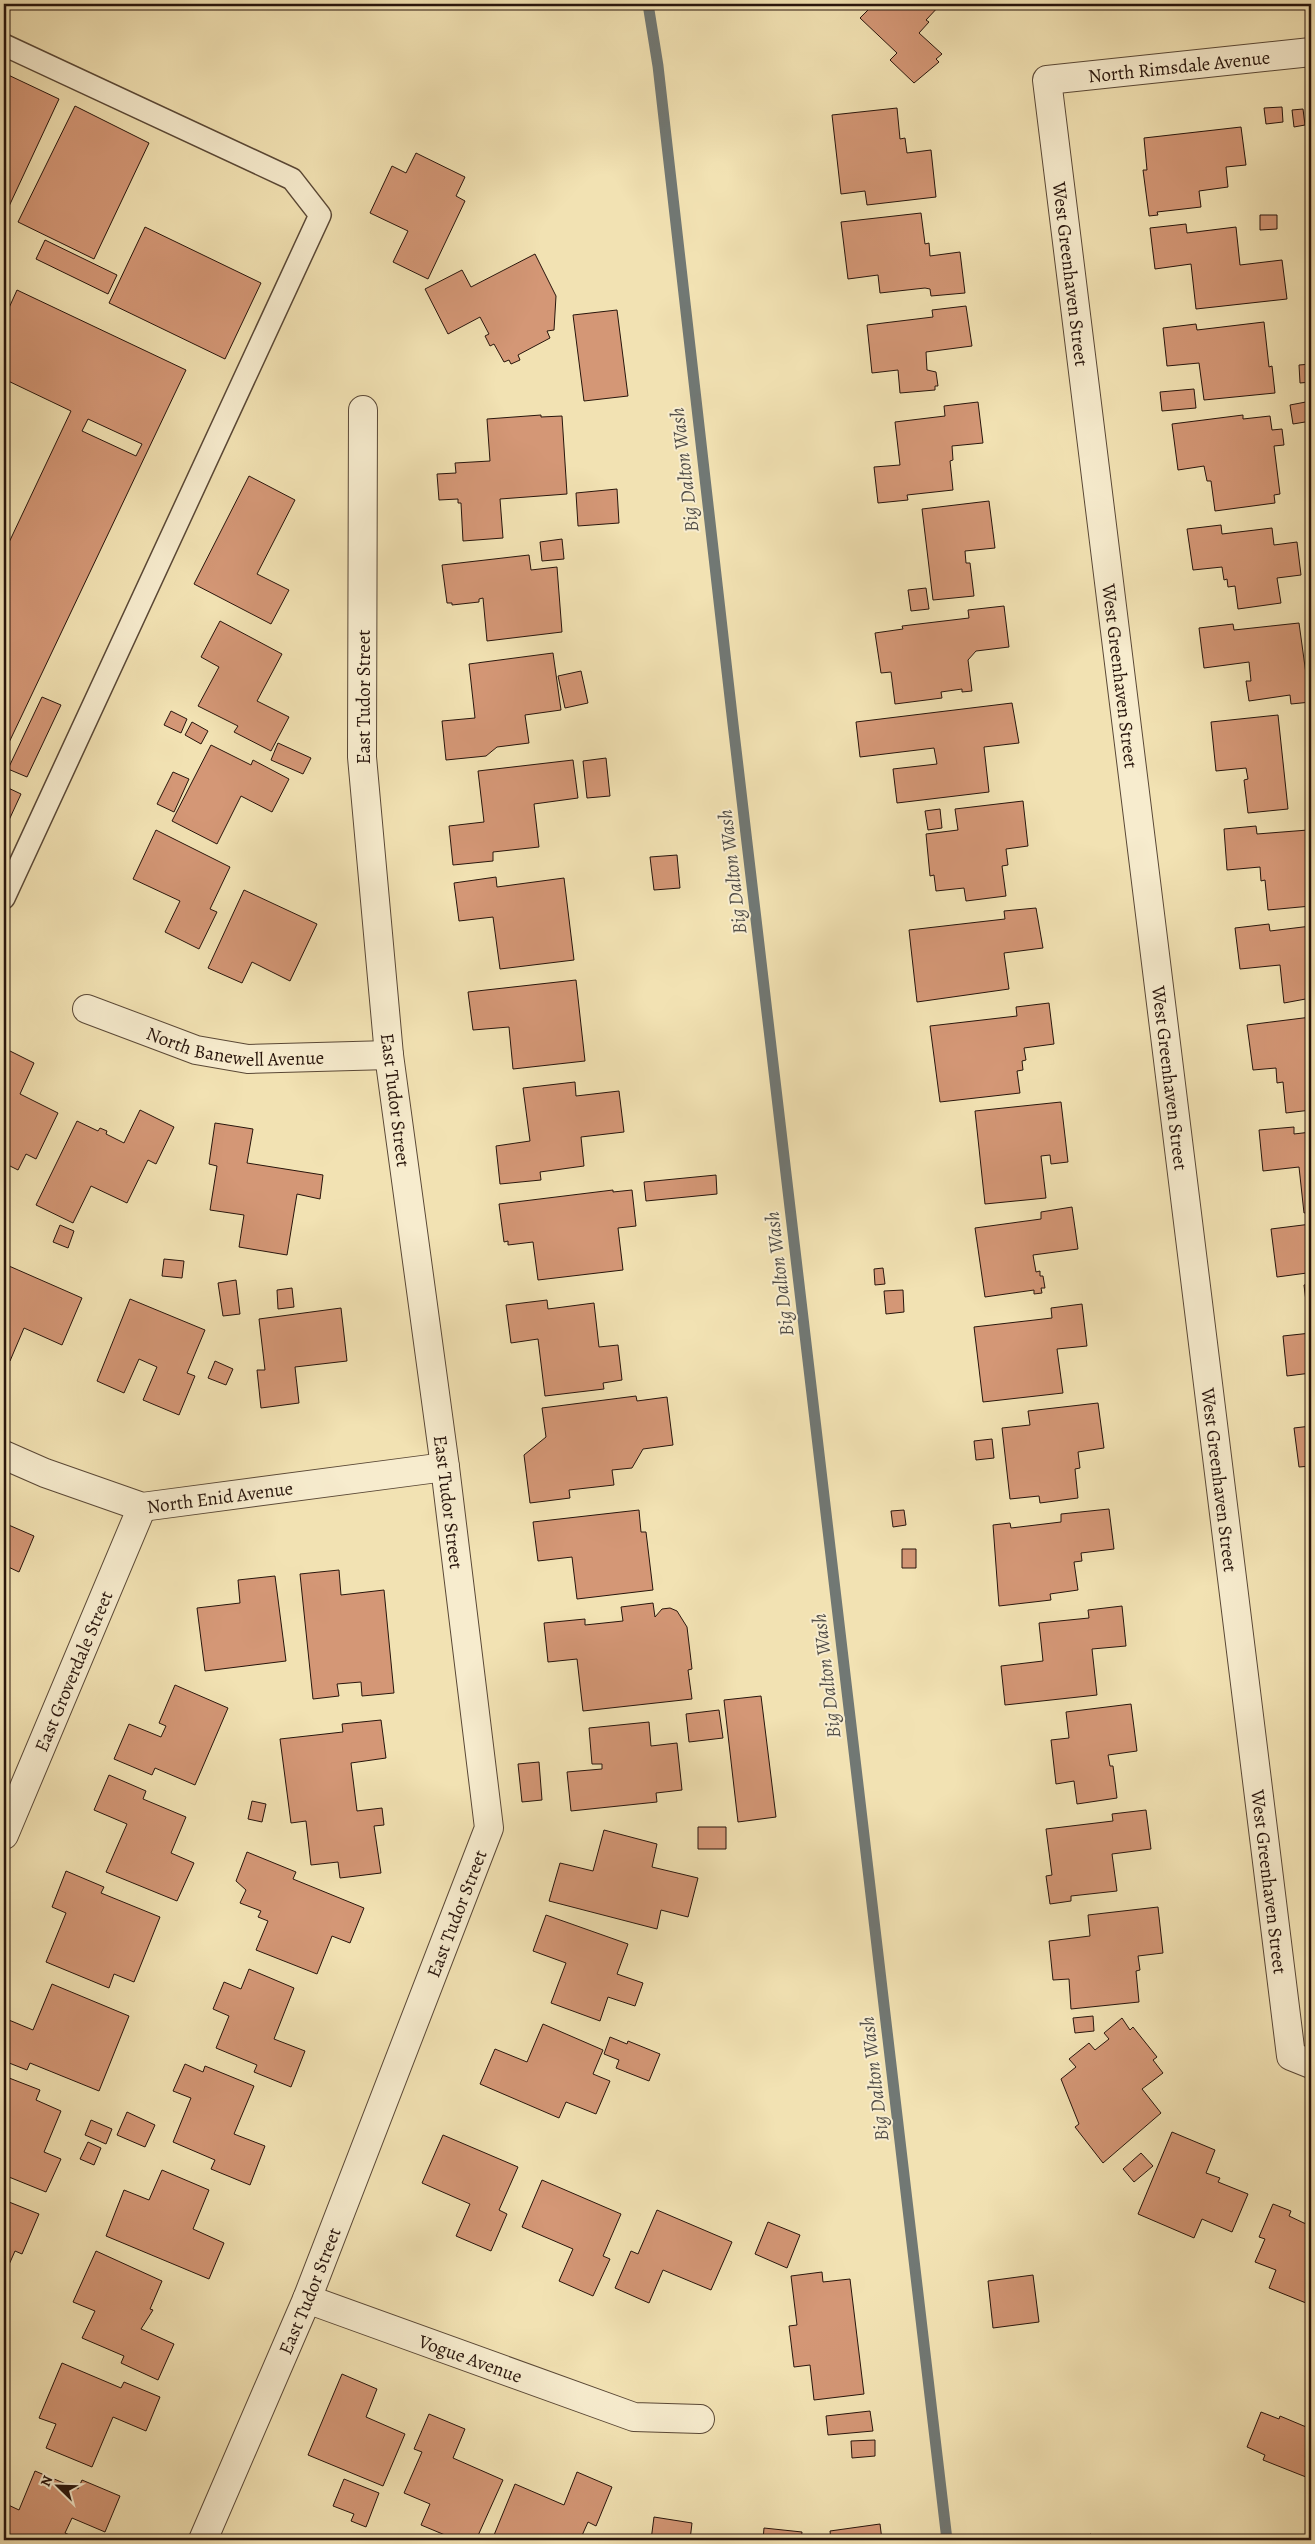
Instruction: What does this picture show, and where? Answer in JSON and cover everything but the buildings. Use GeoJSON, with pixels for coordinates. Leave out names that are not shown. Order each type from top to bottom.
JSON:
{"type":"FeatureCollection","features":[{"type":"Feature","properties":{"kind":"street","name":"North Rimsdale Avenue"},"geometry":{"type":"LineString","coordinates":[[1046,80],[1311,52]]}},
{"type":"Feature","properties":{"kind":"street","name":"West Greenhaven Street"},"geometry":{"type":"LineString","coordinates":[[1046,80],[1291,2056],[1311,2064]]}},
{"type":"Feature","properties":{"kind":"street","name":"East Tudor Street"},"geometry":{"type":"LineString","coordinates":[[203,2540],[307,2299],[489,1828],[445,1467],[389,1055],[362,758],[363,410]]}},
{"type":"Feature","properties":{"kind":"street","name":"North Banewell Avenue"},"geometry":{"type":"LineString","coordinates":[[87,1009],[196,1050],[248,1059],[389,1055]]}},
{"type":"Feature","properties":{"kind":"street","name":"North Enid Avenue"},"geometry":{"type":"LineString","coordinates":[[4,1455],[45,1473],[142,1507],[445,1467]]}},
{"type":"Feature","properties":{"kind":"street","name":"East Groverdale Street"},"geometry":{"type":"LineString","coordinates":[[4,1835],[142,1507]]}},
{"type":"Feature","properties":{"kind":"street","name":"Vogue Avenue"},"geometry":{"type":"LineString","coordinates":[[307,2299],[634,2417],[700,2419]]}},
{"type":"Feature","properties":{"kind":"lane"},"geometry":{"type":"LineString","coordinates":[[4,45],[292,179],[320,215],[4,898]]}},
{"type":"Feature","properties":{"kind":"waterway","name":"Big Dalton Wash"},"geometry":{"type":"LineString","coordinates":[[648,4],[658,66],[733,724],[947,2540]]}}]}
